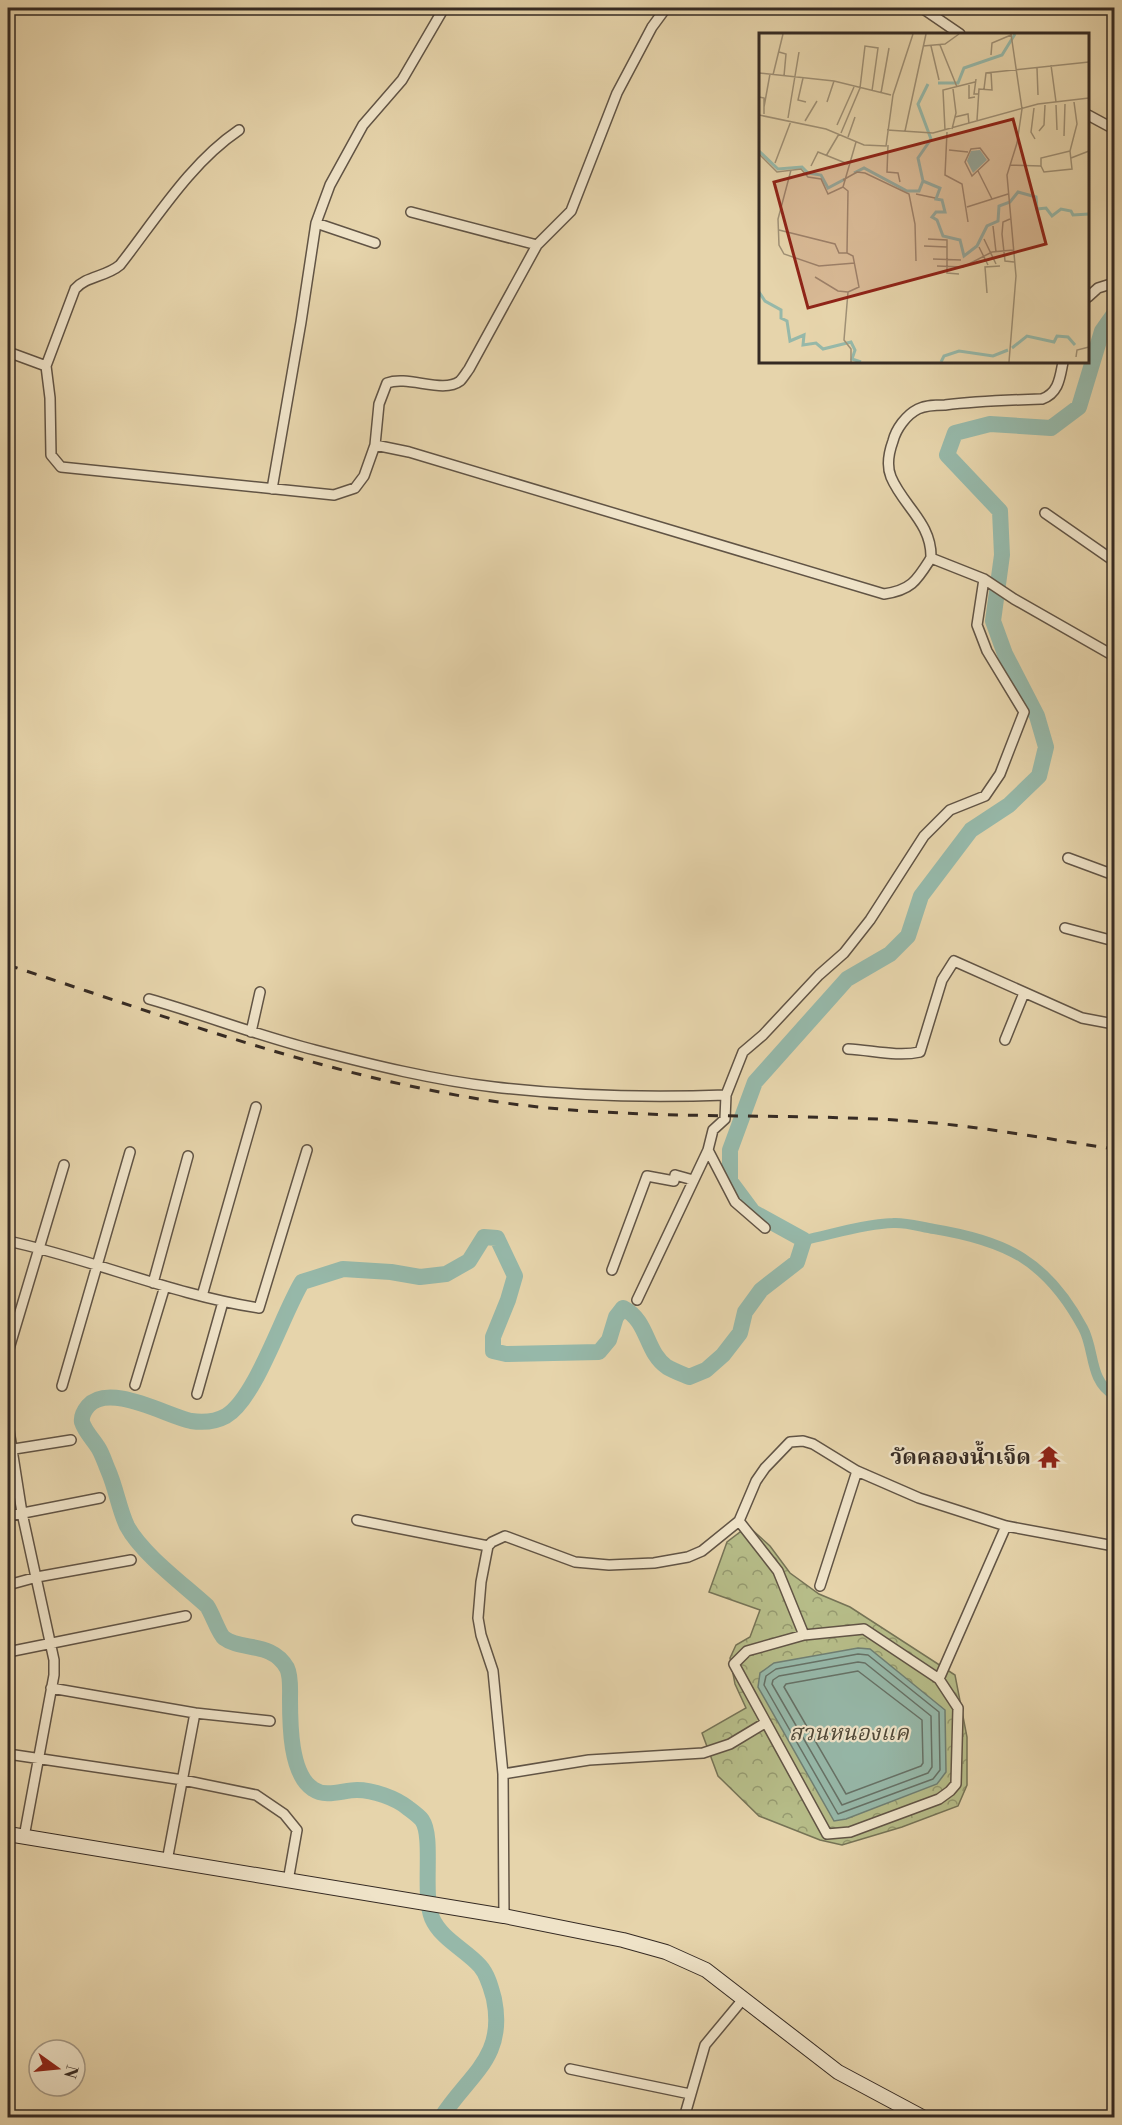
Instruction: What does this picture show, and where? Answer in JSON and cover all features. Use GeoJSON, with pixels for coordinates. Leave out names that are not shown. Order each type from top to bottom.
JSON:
{"type":"FeatureCollection","features":[{"type":"Feature","properties":{"kind":"street"},"geometry":{"type":"LineString","coordinates":[[272,489],[316,223],[330,185],[363,124],[402,80],[444,8]]}},
{"type":"Feature","properties":{"kind":"street"},"geometry":{"type":"LineString","coordinates":[[239,130],[220,143],[201,161],[120,265],[109,274],[80,283],[75,289],[46,366],[50,398],[51,455],[61,467],[334,495],[355,488],[364,476],[375,445],[379,404],[387,383],[396,380],[445,386],[458,382],[469,369],[537,245],[571,211],[617,93],[652,27],[666,8]]}},
{"type":"Feature","properties":{"kind":"street"},"geometry":{"type":"LineString","coordinates":[[921,8],[958,33]]}},
{"type":"Feature","properties":{"kind":"street"},"geometry":{"type":"LineString","coordinates":[[1089,116],[1114,129]]}},
{"type":"Feature","properties":{"kind":"street"},"geometry":{"type":"LineString","coordinates":[[411,212],[537,245]]}},
{"type":"Feature","properties":{"kind":"street"},"geometry":{"type":"LineString","coordinates":[[316,223],[375,243]]}},
{"type":"Feature","properties":{"kind":"street"},"geometry":{"type":"LineString","coordinates":[[1089,296],[1098,288],[1114,283]]}},
{"type":"Feature","properties":{"kind":"street"},"geometry":{"type":"LineString","coordinates":[[8,352],[46,366]]}},
{"type":"Feature","properties":{"kind":"street"},"geometry":{"type":"LineString","coordinates":[[375,445],[409,452],[884,594],[902,591],[916,581],[931,558],[931,549],[918,517],[896,485],[889,470],[890,450],[900,426],[916,410],[925,407],[976,401],[1049,397],[1059,384],[1063,363]]}},
{"type":"Feature","properties":{"kind":"street"},"geometry":{"type":"LineString","coordinates":[[1045,513],[1114,561]]}},
{"type":"Feature","properties":{"kind":"street"},"geometry":{"type":"LineString","coordinates":[[931,558],[984,579],[1014,599],[1112,654],[1114,644]]}},
{"type":"Feature","properties":{"kind":"street"},"geometry":{"type":"LineString","coordinates":[[637,1300],[708,1150],[713,1130],[725,1119],[726,1095],[743,1052],[763,1035],[819,975],[844,953],[870,920],[924,837],[950,810],[985,796],[1000,774],[1024,712],[987,651],[977,625],[984,579]]}},
{"type":"Feature","properties":{"kind":"street"},"geometry":{"type":"LineString","coordinates":[[1068,858],[1114,875]]}},
{"type":"Feature","properties":{"kind":"street"},"geometry":{"type":"LineString","coordinates":[[1065,928],[1114,941]]}},
{"type":"Feature","properties":{"kind":"street"},"geometry":{"type":"LineString","coordinates":[[848,1049],[905,1055],[920,1052],[942,980],[954,962],[1083,1018],[1114,1023]]}},
{"type":"Feature","properties":{"kind":"street"},"geometry":{"type":"LineString","coordinates":[[251,1032],[261,992]]}},
{"type":"Feature","properties":{"kind":"street"},"geometry":{"type":"LineString","coordinates":[[1005,1040],[1024,993]]}},
{"type":"Feature","properties":{"kind":"street"},"geometry":{"type":"LineString","coordinates":[[149,999],[251,1032],[362,1062],[491,1086],[609,1096],[726,1095]]}},
{"type":"Feature","properties":{"kind":"street"},"geometry":{"type":"LineString","coordinates":[[202,1296],[256,1107]]}},
{"type":"Feature","properties":{"kind":"street"},"geometry":{"type":"LineString","coordinates":[[8,1241],[223,1302],[260,1308],[307,1150]]}},
{"type":"Feature","properties":{"kind":"street"},"geometry":{"type":"LineString","coordinates":[[708,1150],[735,1202],[765,1227]]}},
{"type":"Feature","properties":{"kind":"street"},"geometry":{"type":"LineString","coordinates":[[62,1386],[130,1152]]}},
{"type":"Feature","properties":{"kind":"street"},"geometry":{"type":"LineString","coordinates":[[153,1283],[188,1156]]}},
{"type":"Feature","properties":{"kind":"street"},"geometry":{"type":"LineString","coordinates":[[8,1352],[64,1165]]}},
{"type":"Feature","properties":{"kind":"street"},"geometry":{"type":"LineString","coordinates":[[612,1270],[647,1176],[674,1181],[675,1175],[693,1180]]}},
{"type":"Feature","properties":{"kind":"street"},"geometry":{"type":"LineString","coordinates":[[135,1386],[165,1286]]}},
{"type":"Feature","properties":{"kind":"street"},"geometry":{"type":"LineString","coordinates":[[197,1394],[223,1302]]}},
{"type":"Feature","properties":{"kind":"street"},"geometry":{"type":"LineString","coordinates":[[8,1424],[10,1450],[22,1513],[54,1660],[24,1837]]}},
{"type":"Feature","properties":{"kind":"street"},"geometry":{"type":"LineString","coordinates":[[10,1450],[71,1440]]}},
{"type":"Feature","properties":{"kind":"street"},"geometry":{"type":"LineString","coordinates":[[504,1916],[502,1774],[493,1671],[478,1618],[481,1582],[488,1546],[492,1542],[505,1536],[575,1562],[609,1565],[654,1563],[688,1557],[702,1551],[739,1521],[756,1481],[765,1468],[790,1442],[802,1441],[813,1444],[857,1471],[919,1498],[1006,1526],[1114,1546]]}},
{"type":"Feature","properties":{"kind":"street"},"geometry":{"type":"LineString","coordinates":[[820,1587],[857,1471]]}},
{"type":"Feature","properties":{"kind":"street"},"geometry":{"type":"LineString","coordinates":[[8,1516],[100,1498]]}},
{"type":"Feature","properties":{"kind":"street"},"geometry":{"type":"LineString","coordinates":[[357,1520],[488,1546]]}},
{"type":"Feature","properties":{"kind":"street"},"geometry":{"type":"LineString","coordinates":[[739,1521],[778,1571],[804,1635]]}},
{"type":"Feature","properties":{"kind":"street"},"geometry":{"type":"LineString","coordinates":[[939,1678],[1006,1526]]}},
{"type":"Feature","properties":{"kind":"street"},"geometry":{"type":"LineString","coordinates":[[8,1585],[37,1577],[130,1560]]}},
{"type":"Feature","properties":{"kind":"street"},"geometry":{"type":"LineString","coordinates":[[8,1652],[186,1616]]}},
{"type":"Feature","properties":{"kind":"street"},"geometry":{"type":"LineString","coordinates":[[864,1629],[939,1678],[958,1708],[956,1784],[950,1791],[939,1799],[850,1832],[827,1834],[734,1664],[747,1651],[804,1635],[864,1629]]}},
{"type":"Feature","properties":{"kind":"street"},"geometry":{"type":"LineString","coordinates":[[51,1688],[195,1713],[270,1721]]}},
{"type":"Feature","properties":{"kind":"street"},"geometry":{"type":"LineString","coordinates":[[167,1861],[195,1713]]}},
{"type":"Feature","properties":{"kind":"street"},"geometry":{"type":"LineString","coordinates":[[502,1774],[589,1760],[703,1753],[730,1744],[765,1723]]}},
{"type":"Feature","properties":{"kind":"street"},"geometry":{"type":"LineString","coordinates":[[8,1754],[183,1780],[256,1795],[284,1814],[297,1830],[288,1881]]}},
{"type":"Feature","properties":{"kind":"street"},"geometry":{"type":"LineString","coordinates":[[8,1834],[504,1916],[622,1940],[666,1952],[706,1970],[838,2072],[924,2118]]}},
{"type":"Feature","properties":{"kind":"street"},"geometry":{"type":"LineString","coordinates":[[684,2118],[705,2045],[744,1998]]}},
{"type":"Feature","properties":{"kind":"street"},"geometry":{"type":"LineString","coordinates":[[570,2069],[690,2094]]}},
{"type":"Feature","properties":{"kind":"green space","name":"สวนหนองแค"},"geometry":{"type":"Polygon","coordinates":[[[748,1526],[770,1546],[790,1573],[819,1594],[850,1607],[955,1675],[967,1737],[967,1785],[958,1806],[902,1827],[842,1845],[820,1840],[759,1816],[718,1776],[702,1733],[746,1708],[735,1684],[730,1658],[736,1645],[750,1637],[760,1610],[709,1592],[727,1542],[748,1526]]]}},
{"type":"Feature","properties":{"kind":"water"},"geometry":{"type":"Polygon","coordinates":[[[858,1648],[870,1649],[945,1710],[946,1772],[937,1784],[846,1819],[834,1821],[758,1687],[760,1673],[774,1663],[858,1648]]]}},
{"type":"Feature","properties":{"kind":"waterway"},"geometry":{"type":"LineString","coordinates":[[441,2118],[490,2051],[495,2036],[496,2019],[493,1995],[483,1970],[441,1932],[432,1918],[428,1895],[427,1839],[422,1820],[403,1804],[384,1795],[357,1790],[323,1793],[313,1789],[305,1782],[293,1748],[290,1722],[290,1679],[287,1668],[281,1659],[265,1650],[231,1642],[224,1638],[207,1606],[142,1547],[127,1526],[102,1454],[83,1426],[83,1414],[88,1406],[97,1400],[110,1398],[138,1403],[191,1421],[209,1422],[222,1418],[237,1406],[248,1392],[302,1282],[343,1269],[391,1272],[420,1277],[446,1274],[469,1261],[484,1237],[497,1238],[515,1276],[493,1337],[493,1351],[506,1354],[599,1352],[609,1340],[616,1317],[623,1308],[643,1328],[660,1361],[672,1370],[689,1377],[706,1370],[723,1355],[740,1333],[745,1312],[761,1290],[797,1262],[804,1240],[753,1212],[730,1181],[730,1150],[755,1082],[847,979],[890,954],[908,936],[921,896],[971,830],[1009,805],[1039,776],[1046,747],[1037,716],[1005,654],[993,621],[1002,555],[1000,511],[947,455],[955,433],[990,424],[1051,428],[1079,407],[1102,331],[1114,314]]}},
{"type":"Feature","properties":{"kind":"waterway"},"geometry":{"type":"LineString","coordinates":[[804,1240],[860,1227],[898,1223],[960,1234],[1004,1248],[1039,1270],[1055,1286],[1083,1328],[1100,1382],[1114,1395]]}},
{"type":"Feature","properties":{"kind":"railway"},"geometry":{"type":"LineString","coordinates":[[8,965],[198,1028],[325,1066],[455,1095],[521,1105],[614,1113],[848,1118],[923,1122],[1114,1149]]}},
{"type":"Feature","properties":{"kind":"place","name":"วัดคลองน้ำเจ็ด"},"geometry":{"type":"Point","coordinates":[1049,1457]}}]}
